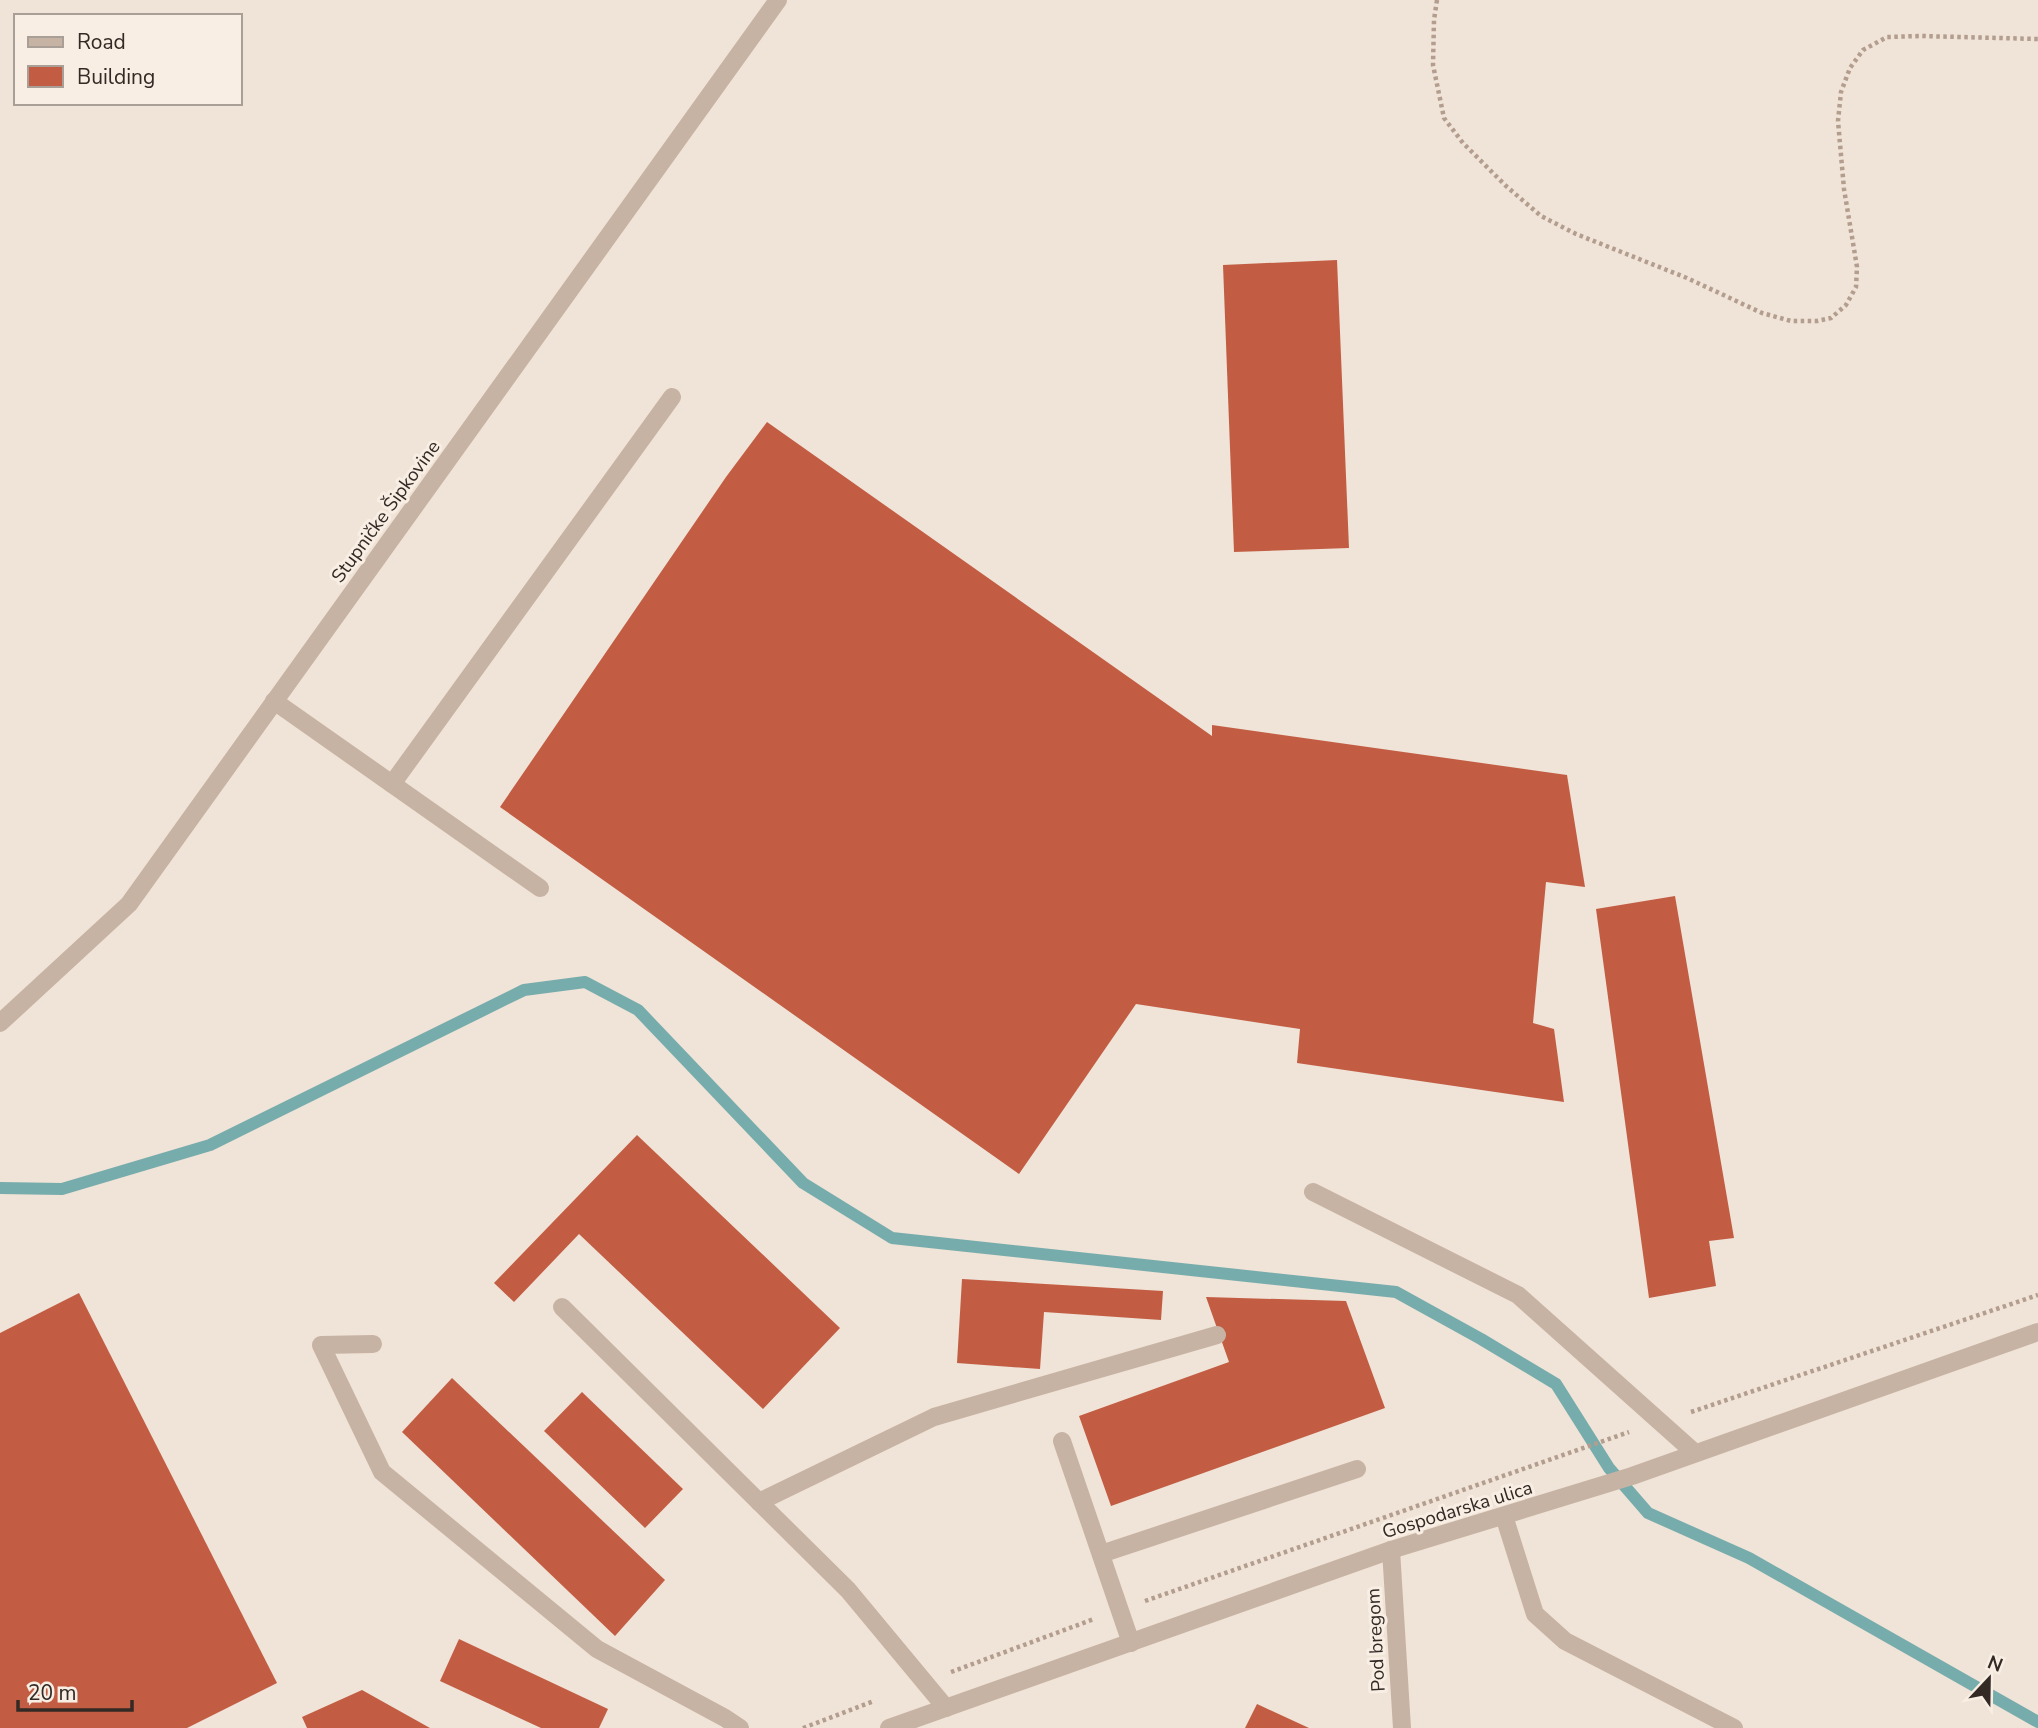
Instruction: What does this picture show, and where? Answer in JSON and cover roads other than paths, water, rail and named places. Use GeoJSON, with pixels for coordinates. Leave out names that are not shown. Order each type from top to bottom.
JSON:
{"type":"FeatureCollection","features":[{"type":"Feature","properties":{"kind":"street","name":"Stupničke Šipkovine"},"geometry":{"type":"LineString","coordinates":[[0,1023],[129,904],[778,0]]}},
{"type":"Feature","properties":{"kind":"street"},"geometry":{"type":"LineString","coordinates":[[392,784],[672,397]]}},
{"type":"Feature","properties":{"kind":"street"},"geometry":{"type":"LineString","coordinates":[[274,701],[540,888]]}},
{"type":"Feature","properties":{"kind":"street"},"geometry":{"type":"LineString","coordinates":[[1313,1192],[1518,1294],[1695,1453]]}},
{"type":"Feature","properties":{"kind":"street"},"geometry":{"type":"LineString","coordinates":[[562,1307],[848,1590],[936,1717]]}},
{"type":"Feature","properties":{"kind":"street","name":"Gospodarska ulica"},"geometry":{"type":"LineString","coordinates":[[889,1728],[936,1717],[1131,1643],[1391,1550],[1632,1476],[2038,1332]]}},
{"type":"Feature","properties":{"kind":"street"},"geometry":{"type":"LineString","coordinates":[[759,1502],[934,1417],[1217,1335]]}},
{"type":"Feature","properties":{"kind":"street"},"geometry":{"type":"LineString","coordinates":[[373,1344],[321,1345],[382,1472],[597,1649],[725,1717],[740,1728]]}},
{"type":"Feature","properties":{"kind":"street"},"geometry":{"type":"LineString","coordinates":[[1062,1441],[1131,1643]]}},
{"type":"Feature","properties":{"kind":"street"},"geometry":{"type":"LineString","coordinates":[[1101,1554],[1357,1469]]}},
{"type":"Feature","properties":{"kind":"street"},"geometry":{"type":"LineString","coordinates":[[1504,1516],[1535,1614],[1565,1641],[1734,1728]]}},
{"type":"Feature","properties":{"kind":"street","name":"Pod bregom"},"geometry":{"type":"LineString","coordinates":[[1391,1550],[1402,1728]]}},
{"type":"Feature","properties":{"kind":"waterway"},"geometry":{"type":"LineString","coordinates":[[0,1188],[62,1189],[210,1145],[524,990],[585,982],[638,1010],[803,1183],[892,1238],[1396,1292],[1556,1384],[1609,1468],[1648,1513],[1749,1558],[2038,1722]]}}]}
